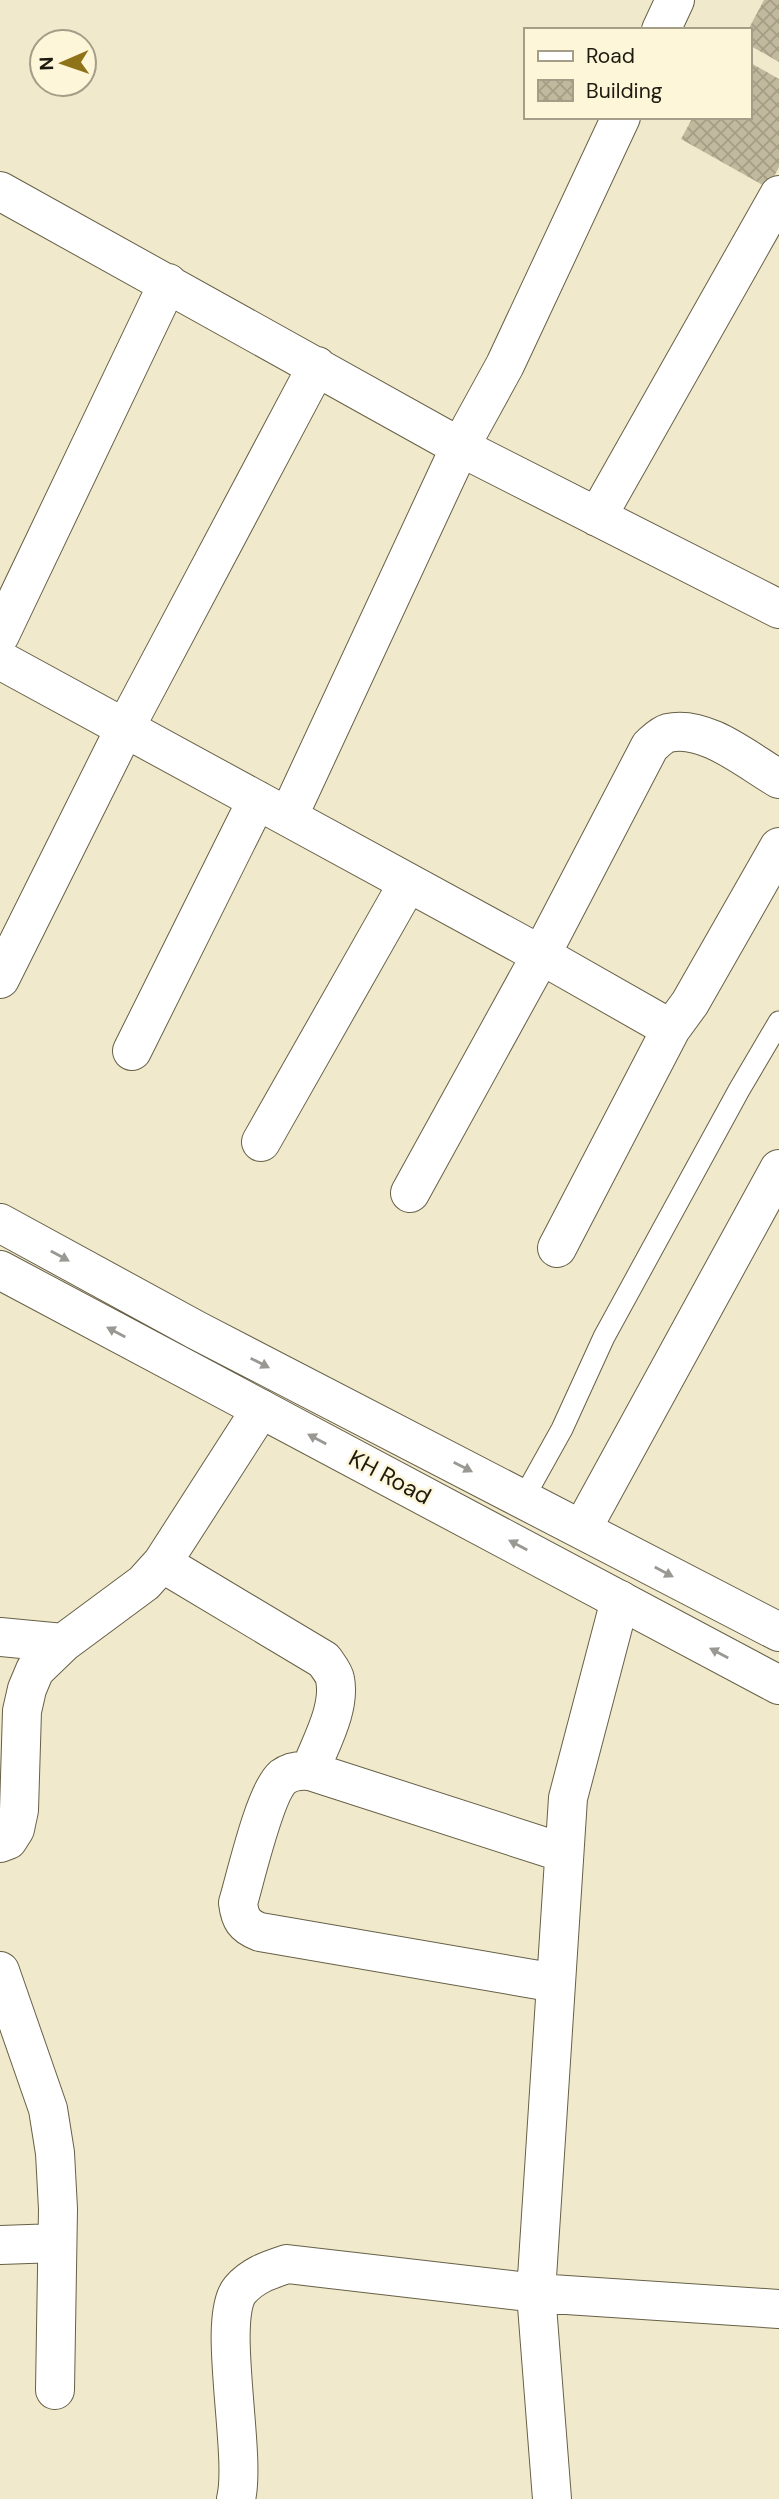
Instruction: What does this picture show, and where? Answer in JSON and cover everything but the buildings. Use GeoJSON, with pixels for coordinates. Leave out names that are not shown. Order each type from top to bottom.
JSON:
{"type":"FeatureCollection","features":[{"type":"Feature","properties":{"kind":"street"},"geometry":{"type":"LineString","coordinates":[[662,28],[675,0]]}},
{"type":"Feature","properties":{"kind":"street"},"geometry":{"type":"LineString","coordinates":[[132,1051],[273,809],[505,365],[620,119]]}},
{"type":"Feature","properties":{"kind":"street"},"geometry":{"type":"LineString","coordinates":[[0,191],[460,447],[779,609]]}},
{"type":"Feature","properties":{"kind":"street"},"geometry":{"type":"LineString","coordinates":[[597,517],[779,195]]}},
{"type":"Feature","properties":{"kind":"street"},"geometry":{"type":"LineString","coordinates":[[0,635],[168,283]]}},
{"type":"Feature","properties":{"kind":"street"},"geometry":{"type":"LineString","coordinates":[[0,979],[125,728],[317,366]]}},
{"type":"Feature","properties":{"kind":"street"},"geometry":{"type":"LineString","coordinates":[[0,660],[541,955],[671,1029]]}},
{"type":"Feature","properties":{"kind":"street"},"geometry":{"type":"LineString","coordinates":[[410,1193],[541,955],[650,746],[665,733],[685,732],[706,736],[779,779]]}},
{"type":"Feature","properties":{"kind":"street"},"geometry":{"type":"LineString","coordinates":[[556,1248],[671,1029],[690,1003],[779,847]]}},
{"type":"Feature","properties":{"kind":"street"},"geometry":{"type":"LineString","coordinates":[[261,1142],[408,883]]}},
{"type":"Feature","properties":{"kind":"street"},"geometry":{"type":"LineString","coordinates":[[560,1568],[779,1169]]}},
{"type":"Feature","properties":{"kind":"street","name":"KH Road"},"geometry":{"type":"LineString","coordinates":[[0,1223],[196,1330],[779,1632]]}},
{"type":"Feature","properties":{"kind":"street","name":"KH Road"},"geometry":{"type":"LineString","coordinates":[[0,1270],[779,1685]]}},
{"type":"Feature","properties":{"kind":"street"},"geometry":{"type":"LineString","coordinates":[[0,1843],[8,1840],[15,1829],[19,1810],[22,1711],[35,1670],[63,1643],[144,1583],[162,1563],[261,1409]]}},
{"type":"Feature","properties":{"kind":"street"},"geometry":{"type":"LineString","coordinates":[[162,1563],[324,1660],[335,1677],[336,1693],[332,1712],[310,1771]]}},
{"type":"Feature","properties":{"kind":"street"},"geometry":{"type":"LineString","coordinates":[[552,2499],[536,2293],[568,1798],[620,1600]]}},
{"type":"Feature","properties":{"kind":"street"},"geometry":{"type":"LineString","coordinates":[[0,1637],[63,1643]]}},
{"type":"Feature","properties":{"kind":"street"},"geometry":{"type":"LineString","coordinates":[[556,1983],[260,1932],[248,1928],[239,1916],[238,1903],[272,1793],[284,1777],[298,1770],[310,1771],[564,1853]]}},
{"type":"Feature","properties":{"kind":"street"},"geometry":{"type":"LineString","coordinates":[[0,1971],[48,2109],[55,2153],[55,2390]]}},
{"type":"Feature","properties":{"kind":"street"},"geometry":{"type":"LineString","coordinates":[[0,2245],[57,2243]]}},
{"type":"Feature","properties":{"kind":"street"},"geometry":{"type":"LineString","coordinates":[[239,2497],[231,2319],[238,2291],[262,2272],[287,2264],[536,2293],[779,2309]]}},
{"type":"Feature","properties":{"kind":"lane"},"geometry":{"type":"LineString","coordinates":[[523,1499],[562,1429],[604,1337],[779,1022]]}}]}
